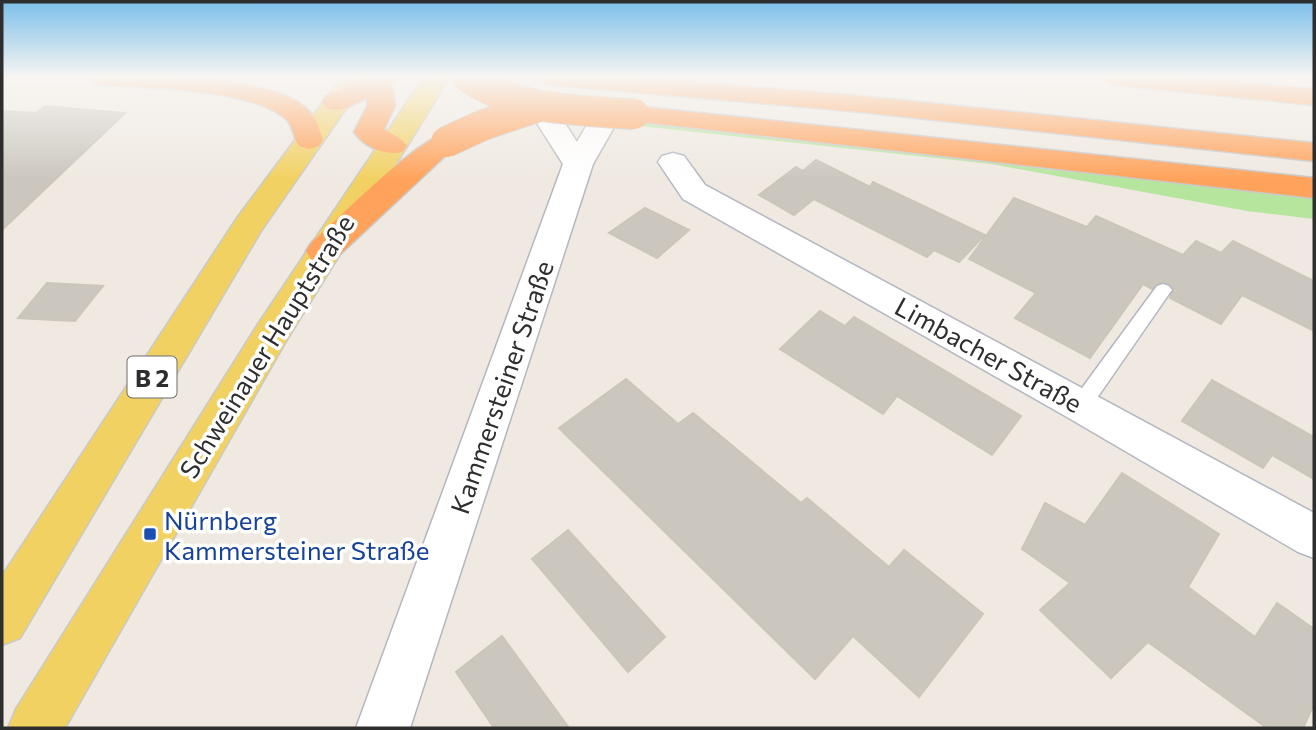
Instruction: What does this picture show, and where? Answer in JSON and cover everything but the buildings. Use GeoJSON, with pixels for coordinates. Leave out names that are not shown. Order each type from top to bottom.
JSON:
{"type":"FeatureCollection","features":[{"type":"Feature","properties":{"kind":"highway"},"geometry":{"type":"LineString","coordinates":[[292,111],[304,123],[309,140]]}},
{"type":"Feature","properties":{"kind":"highway"},"geometry":{"type":"LineString","coordinates":[[378,111],[368,132],[392,146]]}},
{"type":"Feature","properties":{"kind":"highway"},"geometry":{"type":"LineString","coordinates":[[323,251],[414,167],[446,142],[483,125],[501,111]]}},
{"type":"Feature","properties":{"kind":"highway"},"geometry":{"type":"LineString","coordinates":[[614,111],[1314,188]]}},
{"type":"Feature","properties":{"kind":"highway"},"geometry":{"type":"LineString","coordinates":[[928,111],[1314,152]]}},
{"type":"Feature","properties":{"kind":"main road","name":"B 2"},"geometry":{"type":"LineString","coordinates":[[2,620],[247,226],[330,111]]}},
{"type":"Feature","properties":{"kind":"main road","name":"Schweinauer Hauptstraße"},"geometry":{"type":"LineString","coordinates":[[37,724],[323,251],[415,111]]}},
{"type":"Feature","properties":{"kind":"street"},"geometry":{"type":"LineString","coordinates":[[537,111],[578,164]]}},
{"type":"Feature","properties":{"kind":"street","name":"Kammersteiner Straße"},"geometry":{"type":"LineString","coordinates":[[383,728],[578,164],[602,124],[624,113]]}},
{"type":"Feature","properties":{"kind":"street","name":"Limbacher Straße"},"geometry":{"type":"LineString","coordinates":[[674,162],[694,192],[1314,537]]}},
{"type":"Feature","properties":{"kind":"lane"},"geometry":{"type":"LineString","coordinates":[[1081,405],[1163,290]]}},
{"type":"Feature","properties":{"kind":"green space"},"geometry":{"type":"Polygon","coordinates":[[[632,120],[1314,197],[1314,219],[1247,211],[991,164],[631,125],[632,120]]]}},
{"type":"Feature","properties":{"kind":"place","name":"Nürnberg Kammersteiner Straße"},"geometry":{"type":"Point","coordinates":[150,534]}}]}
